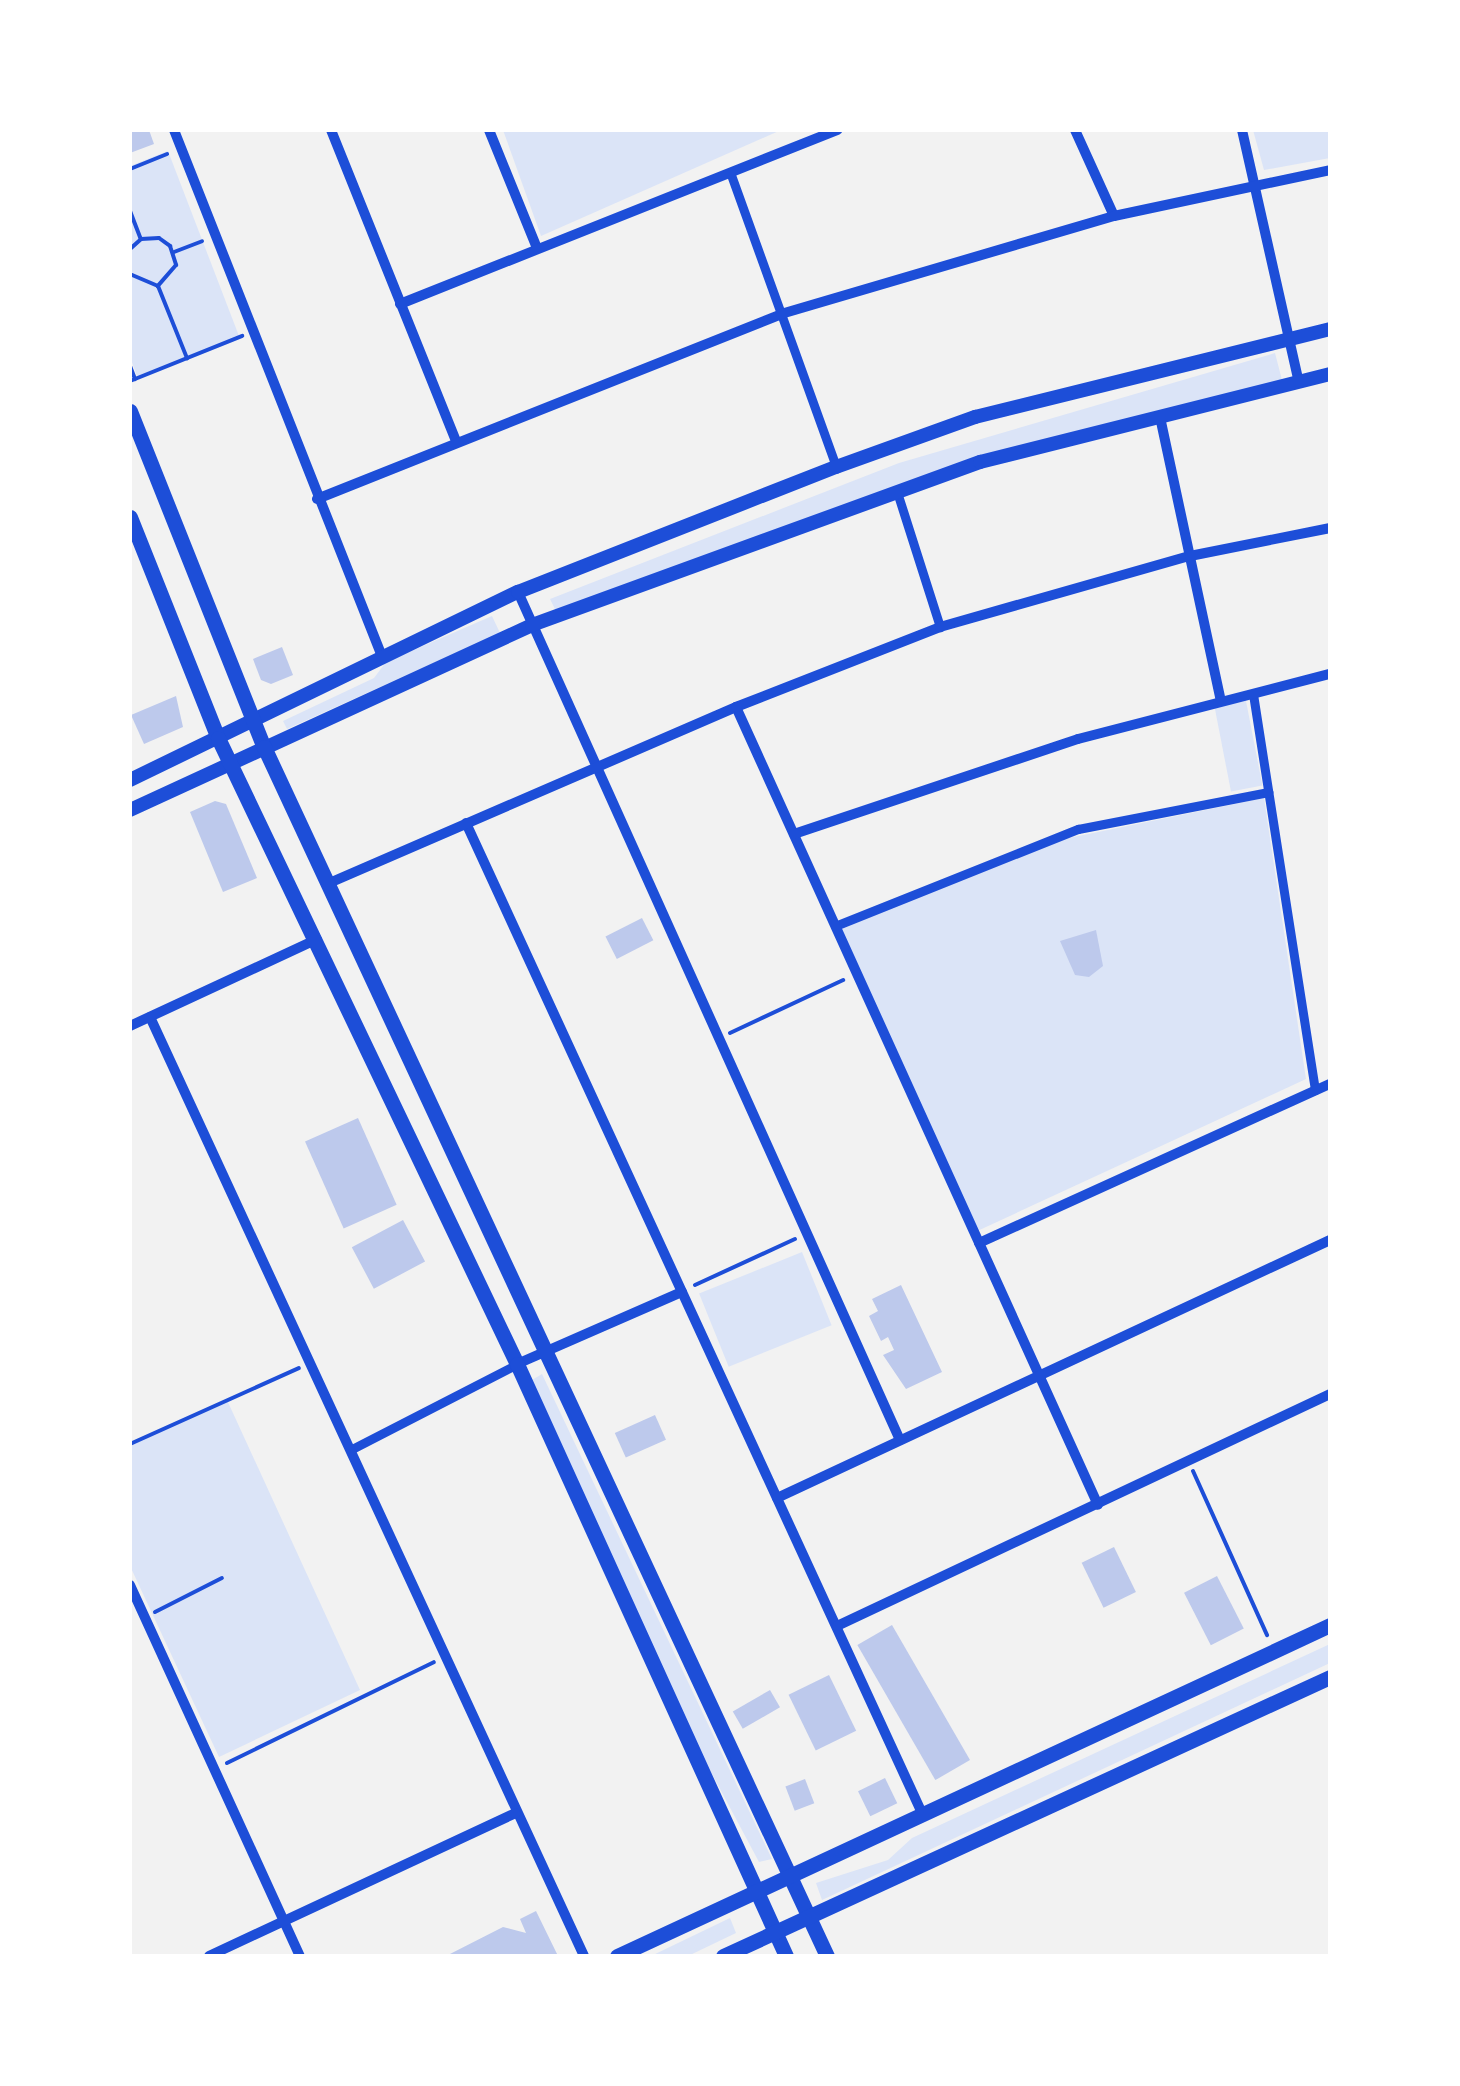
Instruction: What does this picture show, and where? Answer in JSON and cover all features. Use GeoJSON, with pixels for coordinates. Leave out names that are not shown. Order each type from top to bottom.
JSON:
{"type":"FeatureCollection","features":[{"type":"Feature","properties":{"kind":"main road"},"geometry":{"type":"LineString","coordinates":[[130,411],[264,748],[548,1350],[826,1956]]}},
{"type":"Feature","properties":{"kind":"main road"},"geometry":{"type":"LineString","coordinates":[[130,517],[218,738],[318,939],[517,1364],[702,1762],[754,1891],[786,1956]]}},
{"type":"Feature","properties":{"kind":"main road"},"geometry":{"type":"LineString","coordinates":[[616,1956],[921,1810],[1330,1624]]}},
{"type":"Feature","properties":{"kind":"main road"},"geometry":{"type":"LineString","coordinates":[[723,1956],[1330,1678]]}},
{"type":"Feature","properties":{"kind":"street"},"geometry":{"type":"LineString","coordinates":[[174,130],[381,654]]}},
{"type":"Feature","properties":{"kind":"street"},"geometry":{"type":"LineString","coordinates":[[331,130],[456,441]]}},
{"type":"Feature","properties":{"kind":"street"},"geometry":{"type":"LineString","coordinates":[[489,130],[537,248]]}},
{"type":"Feature","properties":{"kind":"street"},"geometry":{"type":"LineString","coordinates":[[400,304],[838,130]]}},
{"type":"Feature","properties":{"kind":"street"},"geometry":{"type":"LineString","coordinates":[[1074,130],[1114,216]]}},
{"type":"Feature","properties":{"kind":"street"},"geometry":{"type":"LineString","coordinates":[[1242,130],[1298,379]]}},
{"type":"Feature","properties":{"kind":"street"},"geometry":{"type":"LineString","coordinates":[[317,498],[781,314],[1114,216],[1256,182],[1330,170]]}},
{"type":"Feature","properties":{"kind":"street"},"geometry":{"type":"LineString","coordinates":[[730,172],[836,466]]}},
{"type":"Feature","properties":{"kind":"street"},"geometry":{"type":"LineString","coordinates":[[130,780],[381,654],[518,592],[836,466],[975,417],[1330,329]]}},
{"type":"Feature","properties":{"kind":"street"},"geometry":{"type":"LineString","coordinates":[[130,810],[532,625],[897,492],[980,462],[1330,374]]}},
{"type":"Feature","properties":{"kind":"street"},"geometry":{"type":"LineString","coordinates":[[1160,417],[1221,701]]}},
{"type":"Feature","properties":{"kind":"street"},"geometry":{"type":"LineString","coordinates":[[897,492],[940,627]]}},
{"type":"Feature","properties":{"kind":"street"},"geometry":{"type":"LineString","coordinates":[[327,884],[736,707],[940,627],[1190,556],[1330,528]]}},
{"type":"Feature","properties":{"kind":"street"},"geometry":{"type":"LineString","coordinates":[[518,592],[900,1440]]}},
{"type":"Feature","properties":{"kind":"street"},"geometry":{"type":"LineString","coordinates":[[794,834],[970,773],[1330,674]]}},
{"type":"Feature","properties":{"kind":"street"},"geometry":{"type":"LineString","coordinates":[[1253,694],[1315,1090]]}},
{"type":"Feature","properties":{"kind":"street"},"geometry":{"type":"LineString","coordinates":[[736,707],[1098,1505]]}},
{"type":"Feature","properties":{"kind":"street"},"geometry":{"type":"LineString","coordinates":[[835,926],[1078,828],[1268,792]]}},
{"type":"Feature","properties":{"kind":"street"},"geometry":{"type":"LineString","coordinates":[[466,823],[921,1810]]}},
{"type":"Feature","properties":{"kind":"street"},"geometry":{"type":"LineString","coordinates":[[130,1026],[318,939]]}},
{"type":"Feature","properties":{"kind":"street"},"geometry":{"type":"LineString","coordinates":[[150,1017],[584,1956]]}},
{"type":"Feature","properties":{"kind":"street"},"geometry":{"type":"LineString","coordinates":[[979,1244],[1330,1084]]}},
{"type":"Feature","properties":{"kind":"street"},"geometry":{"type":"LineString","coordinates":[[777,1498],[1330,1240]]}},
{"type":"Feature","properties":{"kind":"street"},"geometry":{"type":"LineString","coordinates":[[350,1450],[517,1364],[682,1292]]}},
{"type":"Feature","properties":{"kind":"street"},"geometry":{"type":"LineString","coordinates":[[837,1626],[1330,1394]]}},
{"type":"Feature","properties":{"kind":"street"},"geometry":{"type":"LineString","coordinates":[[130,1585],[300,1956]]}},
{"type":"Feature","properties":{"kind":"street"},"geometry":{"type":"LineString","coordinates":[[209,1956],[516,1813]]}},
{"type":"Feature","properties":{"kind":"path"},"geometry":{"type":"LineString","coordinates":[[576,130],[586,130]]}},
{"type":"Feature","properties":{"kind":"path"},"geometry":{"type":"LineString","coordinates":[[130,169],[170,153]]}},
{"type":"Feature","properties":{"kind":"path"},"geometry":{"type":"LineString","coordinates":[[130,211],[141,239]]}},
{"type":"Feature","properties":{"kind":"path"},"geometry":{"type":"LineString","coordinates":[[130,249],[141,239],[159,238],[174,252],[174,272],[158,286]]}},
{"type":"Feature","properties":{"kind":"path"},"geometry":{"type":"LineString","coordinates":[[174,252],[204,240]]}},
{"type":"Feature","properties":{"kind":"path"},"geometry":{"type":"LineString","coordinates":[[130,274],[158,286],[187,358]]}},
{"type":"Feature","properties":{"kind":"path"},"geometry":{"type":"LineString","coordinates":[[130,366],[132,380],[252,332]]}},
{"type":"Feature","properties":{"kind":"path"},"geometry":{"type":"LineString","coordinates":[[718,1039],[857,974]]}},
{"type":"Feature","properties":{"kind":"path"},"geometry":{"type":"LineString","coordinates":[[682,1292],[806,1234]]}},
{"type":"Feature","properties":{"kind":"path"},"geometry":{"type":"LineString","coordinates":[[130,1444],[310,1363]]}},
{"type":"Feature","properties":{"kind":"path"},"geometry":{"type":"LineString","coordinates":[[1189,1462],[1273,1649]]}},
{"type":"Feature","properties":{"kind":"path"},"geometry":{"type":"LineString","coordinates":[[144,1617],[222,1578]]}},
{"type":"Feature","properties":{"kind":"path"},"geometry":{"type":"LineString","coordinates":[[214,1770],[443,1658]]}},
{"type":"Feature","properties":{"kind":"shaded area"},"geometry":{"type":"Polygon","coordinates":[[[503,130],[781,130],[541,236],[503,130]]]}},
{"type":"Feature","properties":{"kind":"shaded area"},"geometry":{"type":"Polygon","coordinates":[[[1253,130],[1330,130],[1330,158],[1264,170],[1253,130]]]}},
{"type":"Feature","properties":{"kind":"shaded area"},"geometry":{"type":"Polygon","coordinates":[[[168,151],[239,336],[137,376],[130,357],[130,166],[168,151]]]}},
{"type":"Feature","properties":{"kind":"shaded area"},"geometry":{"type":"Polygon","coordinates":[[[1275,353],[1282,380],[954,465],[556,611],[550,599],[899,463],[1275,353]]]}},
{"type":"Feature","properties":{"kind":"shaded area"},"geometry":{"type":"Polygon","coordinates":[[[492,616],[500,633],[287,729],[283,721],[374,678],[386,662],[492,616]]]}},
{"type":"Feature","properties":{"kind":"shaded area"},"geometry":{"type":"Polygon","coordinates":[[[1246,701],[1262,785],[1231,792],[1215,707],[1246,701]]]}},
{"type":"Feature","properties":{"kind":"shaded area"},"geometry":{"type":"Polygon","coordinates":[[[1264,798],[1306,1079],[973,1233],[837,931],[1049,842],[1264,798]]]}},
{"type":"Feature","properties":{"kind":"shaded area"},"geometry":{"type":"Polygon","coordinates":[[[802,1252],[832,1325],[729,1367],[699,1294],[802,1252]]]}},
{"type":"Feature","properties":{"kind":"shaded area"},"geometry":{"type":"Polygon","coordinates":[[[542,1374],[772,1859],[759,1862],[696,1744],[527,1383],[542,1374]]]}},
{"type":"Feature","properties":{"kind":"shaded area"},"geometry":{"type":"Polygon","coordinates":[[[227,1400],[360,1690],[219,1757],[130,1566],[130,1445],[227,1400]]]}},
{"type":"Feature","properties":{"kind":"shaded area"},"geometry":{"type":"Polygon","coordinates":[[[1330,1644],[1330,1663],[822,1900],[816,1883],[888,1860],[912,1838],[1330,1644]]]}},
{"type":"Feature","properties":{"kind":"shaded area"},"geometry":{"type":"Polygon","coordinates":[[[730,1918],[736,1933],[688,1956],[651,1956],[730,1918]]]}},
{"type":"Feature","properties":{"kind":"building"},"geometry":{"type":"Polygon","coordinates":[[[130,130],[149,130],[154,144],[130,153],[130,130]]]}},
{"type":"Feature","properties":{"kind":"building"},"geometry":{"type":"Polygon","coordinates":[[[282,647],[293,675],[271,684],[261,680],[253,659],[282,647]]]}},
{"type":"Feature","properties":{"kind":"building"},"geometry":{"type":"Polygon","coordinates":[[[176,696],[183,727],[144,744],[131,715],[176,696]]]}},
{"type":"Feature","properties":{"kind":"building"},"geometry":{"type":"Polygon","coordinates":[[[215,801],[226,804],[257,878],[223,892],[190,812],[215,801]]]}},
{"type":"Feature","properties":{"kind":"building"},"geometry":{"type":"Polygon","coordinates":[[[642,918],[653,940],[617,959],[605,937],[642,918]]]}},
{"type":"Feature","properties":{"kind":"building"},"geometry":{"type":"Polygon","coordinates":[[[1096,930],[1103,966],[1089,977],[1075,975],[1060,941],[1096,930]]]}},
{"type":"Feature","properties":{"kind":"building"},"geometry":{"type":"Polygon","coordinates":[[[358,1118],[397,1205],[344,1228],[305,1142],[358,1118]]]}},
{"type":"Feature","properties":{"kind":"building"},"geometry":{"type":"Polygon","coordinates":[[[403,1220],[425,1261],[374,1289],[352,1247],[403,1220]]]}},
{"type":"Feature","properties":{"kind":"building"},"geometry":{"type":"Polygon","coordinates":[[[901,1285],[942,1372],[906,1389],[883,1355],[894,1350],[888,1337],[881,1341],[869,1316],[878,1311],[872,1299],[901,1285]]]}},
{"type":"Feature","properties":{"kind":"building"},"geometry":{"type":"Polygon","coordinates":[[[655,1415],[666,1440],[626,1458],[615,1433],[655,1415]]]}},
{"type":"Feature","properties":{"kind":"building"},"geometry":{"type":"Polygon","coordinates":[[[1114,1547],[1136,1592],[1104,1608],[1082,1563],[1114,1547]]]}},
{"type":"Feature","properties":{"kind":"building"},"geometry":{"type":"Polygon","coordinates":[[[1217,1576],[1244,1629],[1211,1645],[1184,1593],[1217,1576]]]}},
{"type":"Feature","properties":{"kind":"building"},"geometry":{"type":"Polygon","coordinates":[[[892,1625],[970,1760],[935,1780],[857,1645],[892,1625]]]}},
{"type":"Feature","properties":{"kind":"building"},"geometry":{"type":"Polygon","coordinates":[[[829,1675],[856,1731],[816,1750],[789,1695],[829,1675]]]}},
{"type":"Feature","properties":{"kind":"building"},"geometry":{"type":"Polygon","coordinates":[[[770,1690],[780,1707],[743,1729],[733,1712],[770,1690]]]}},
{"type":"Feature","properties":{"kind":"building"},"geometry":{"type":"Polygon","coordinates":[[[885,1778],[897,1803],[870,1816],[858,1791],[885,1778]]]}},
{"type":"Feature","properties":{"kind":"building"},"geometry":{"type":"Polygon","coordinates":[[[805,1779],[814,1803],[795,1811],[785,1787],[805,1779]]]}},
{"type":"Feature","properties":{"kind":"building"},"geometry":{"type":"Polygon","coordinates":[[[536,1911],[558,1956],[446,1956],[503,1927],[526,1933],[520,1919],[536,1911]]]}}]}
